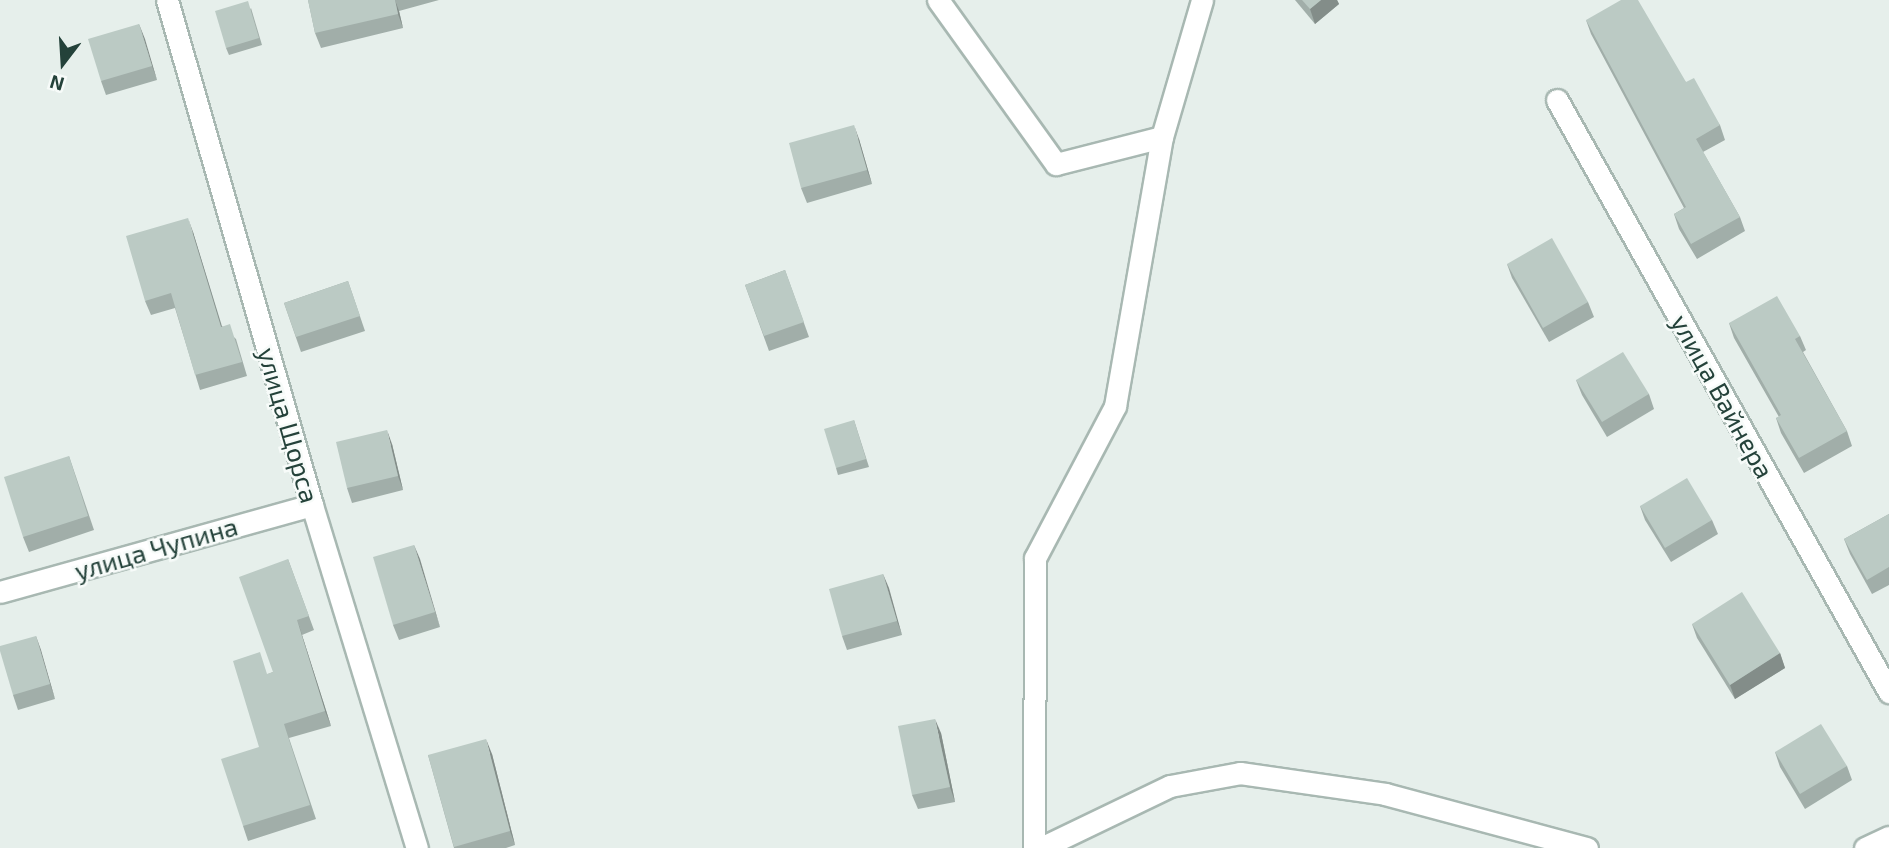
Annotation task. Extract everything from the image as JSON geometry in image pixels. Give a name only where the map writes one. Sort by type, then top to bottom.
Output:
[{"type":"street","name":"улица Щорса","points":[[167,0],[312,505],[417,848]]},
{"type":"street","points":[[938,0],[1056,164],[1162,138]]},
{"type":"street","points":[[1034,848],[1035,558],[1115,406],[1162,138],[1202,0]]},
{"type":"street","name":"улица Вайнера","points":[[1557,100],[1889,692]]},
{"type":"street","name":"улица Чупина","points":[[0,592],[312,505]]},
{"type":"street","points":[[1041,848],[1170,786],[1240,773],[1385,794],[1587,848]]},
{"type":"street","points":[[1865,848],[1889,837]]},
{"type":"building","points":[[308,0],[395,0],[398,14],[315,33]]},
{"type":"building","points":[[1302,0],[1321,0],[1310,9]]},
{"type":"building","points":[[1621,0],[1638,0],[1686,82],[1694,78],[1720,125],[1696,139],[1740,217],[1691,244],[1674,214],[1686,207],[1586,20]]},
{"type":"building","points":[[248,1],[259,38],[226,48],[215,11]]},
{"type":"building","points":[[139,24],[152,66],[101,81],[88,39]]},
{"type":"building","points":[[854,125],[867,170],[801,188],[789,143]]},
{"type":"building","points":[[188,218],[221,327],[230,324],[242,362],[195,375],[171,293],[145,301],[126,236]]},
{"type":"building","points":[[1552,238],[1588,302],[1543,328],[1507,264]]},
{"type":"building","points":[[785,270],[804,322],[764,336],[745,285]]},
{"type":"building","points":[[348,281],[360,316],[296,337],[284,303]]},
{"type":"building","points":[[1777,296],[1800,336],[1795,339],[1847,431],[1799,458],[1776,418],[1781,415],[1729,323]]},
{"type":"building","points":[[1623,352],[1649,394],[1602,422],[1576,380]]},
{"type":"building","points":[[854,420],[866,459],[836,468],[824,429]]},
{"type":"building","points":[[387,430],[398,476],[347,488],[336,442]]},
{"type":"building","points":[[69,456],[88,516],[23,537],[4,477]]},
{"type":"building","points":[[1687,478],[1712,520],[1665,548],[1640,506]]},
{"type":"building","points":[[1889,514],[1889,567],[1867,580],[1844,539]]},
{"type":"building","points":[[414,545],[435,612],[393,625],[373,557]]},
{"type":"building","points":[[288,559],[309,616],[297,620],[325,711],[284,724],[310,805],[243,826],[221,759],[259,747],[233,661],[260,652],[267,674],[273,672],[239,577]]},
{"type":"building","points":[[883,574],[897,621],[842,636],[829,589]]},
{"type":"building","points":[[1742,592],[1780,653],[1730,685],[1692,624]]},
{"type":"building","points":[[36,636],[50,684],[13,695],[0,646]]},
{"type":"building","points":[[935,719],[950,787],[912,795],[898,726]]},
{"type":"building","points":[[1821,724],[1847,766],[1800,794],[1775,752]]},
{"type":"building","points":[[486,739],[510,831],[454,847],[428,755]]}]
